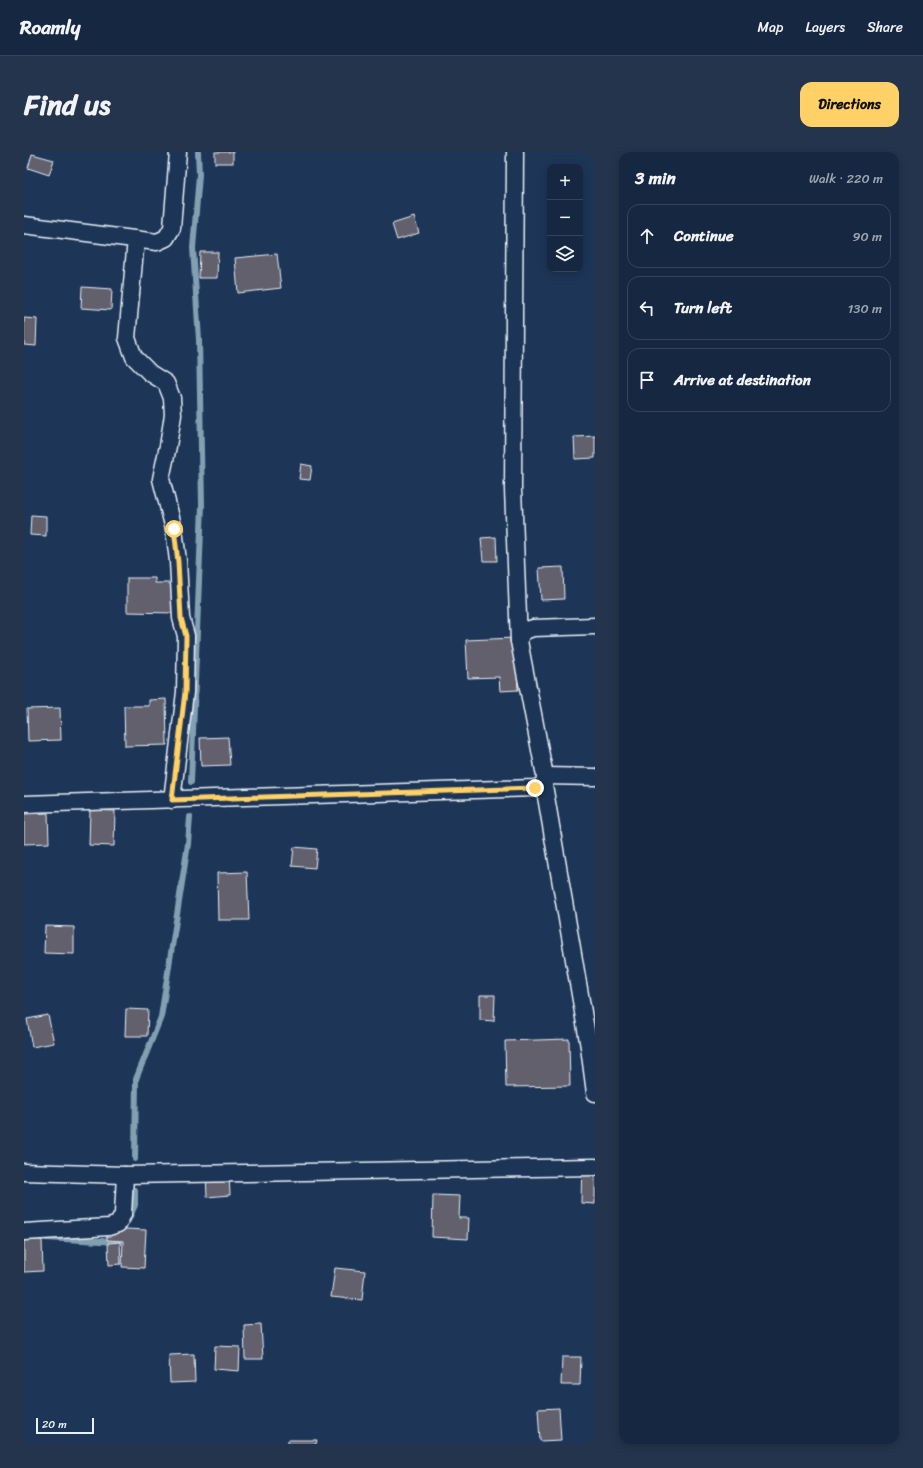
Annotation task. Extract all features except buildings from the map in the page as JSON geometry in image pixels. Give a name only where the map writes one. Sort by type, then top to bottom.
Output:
[{"type":"street","points":[[24,225],[157,242],[166,238],[172,228],[178,152]]},
{"type":"street","points":[[515,152],[513,489],[518,641],[544,780],[589,1047],[595,1093]]},
{"type":"street","points":[[136,239],[127,338],[134,357],[150,373],[166,383],[172,398],[173,415],[161,479],[174,529],[178,562],[181,618],[186,636],[185,692],[172,800]]},
{"type":"street","points":[[518,641],[522,632],[533,628],[595,626]]},
{"type":"street","points":[[24,804],[535,788],[544,780],[595,777]]},
{"type":"street","points":[[24,1172],[125,1175],[595,1167]]},
{"type":"street","points":[[24,1232],[109,1227],[118,1224],[123,1214],[125,1175]]},
{"type":"waterway","points":[[191,782],[202,505],[199,340],[193,248],[199,175],[198,152]]},
{"type":"waterway","points":[[135,1159],[136,1079],[161,1017],[188,844],[190,817]]},
{"type":"waterway","points":[[128,1221],[135,1205],[135,1190]]},
{"type":"waterway","points":[[46,1238],[119,1242],[122,1235]]},
{"type":"route","points":[[174,529],[178,562],[181,618],[186,636],[185,692],[172,800],[535,788]]}]
